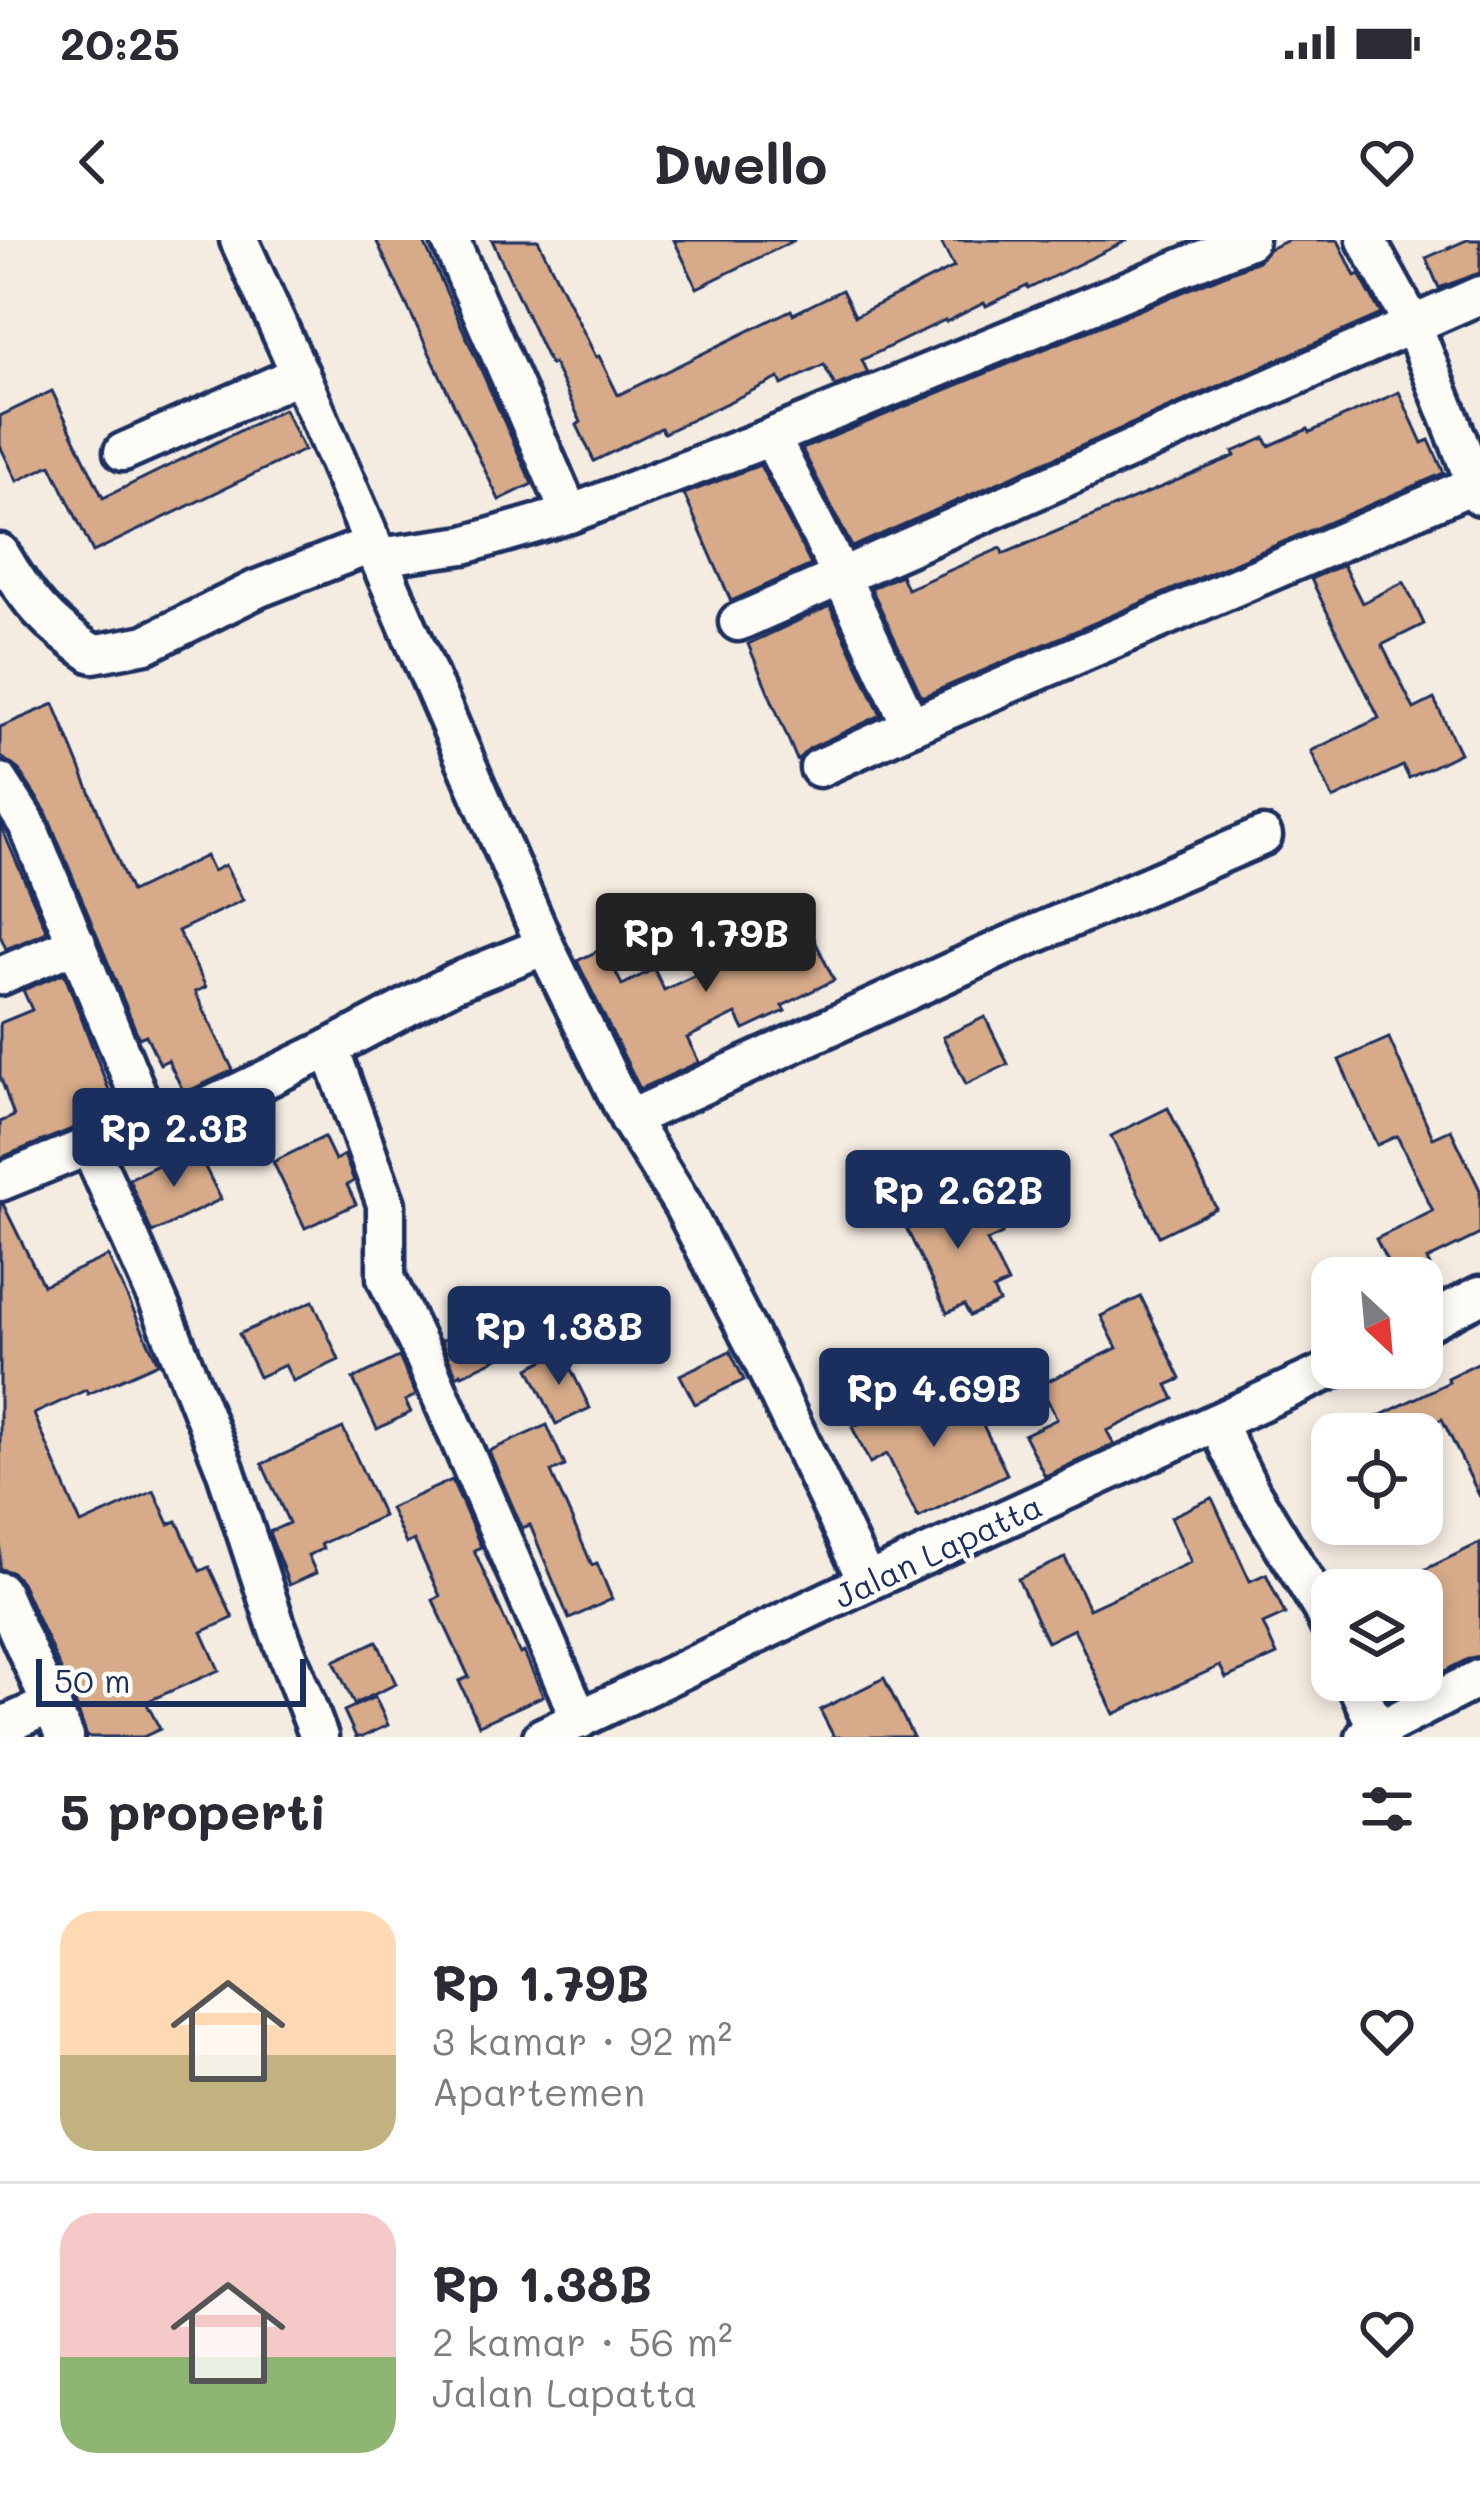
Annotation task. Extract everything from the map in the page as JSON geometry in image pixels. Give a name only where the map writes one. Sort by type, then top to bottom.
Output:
[{"type":"street","points":[[239,240],[545,946],[629,1119],[714,1265],[867,1582]]},
{"type":"street","points":[[450,240],[570,514]]},
{"type":"street","points":[[0,553],[32,604],[93,654],[146,644],[257,589],[376,550],[464,545],[570,514],[1249,240]]},
{"type":"street","points":[[819,768],[1478,488],[1413,325],[1366,240]]},
{"type":"street","points":[[738,622],[1480,295]]},
{"type":"street","points":[[122,452],[301,374]]},
{"type":"street","points":[[771,436],[911,726]]},
{"type":"street","points":[[0,782],[27,824],[152,1129]]},
{"type":"street","points":[[629,1119],[1002,947],[1263,836]]},
{"type":"street","points":[[0,976],[77,943]]},
{"type":"street","points":[[0,1182],[121,1133],[152,1129],[226,1100],[453,983],[545,946]]},
{"type":"street","points":[[330,1048],[386,1204],[386,1278],[580,1720]]},
{"type":"street","points":[[90,1147],[225,1469],[319,1737]]},
{"type":"street","points":[[1443,1313],[1480,1294]]},
{"type":"street","name":"Jalan Lapatta","points":[[542,1737],[1311,1379]]},
{"type":"street","points":[[1216,1424],[1311,1591]]},
{"type":"street","points":[[0,1591],[58,1720],[0,1727]]},
{"type":"street","points":[[1362,1701],[1375,1735],[1480,1678]]},
{"type":"building","points":[[376,240],[423,240],[532,484],[499,500]]},
{"type":"building","points":[[492,240],[538,240],[618,395],[842,290],[855,316],[954,267],[940,240],[1128,240],[862,360],[868,373],[835,386],[824,365],[782,385],[779,378],[594,461],[577,425],[581,422]]},
{"type":"building","points":[[674,240],[795,240],[697,288]]},
{"type":"building","points":[[1289,240],[1338,240],[1381,314],[852,547],[802,449],[1258,261],[1269,249]]},
{"type":"building","points":[[1467,240],[1480,240],[1480,273],[1439,288],[1426,258]]},
{"type":"building","points":[[52,391],[103,498],[284,409],[304,450],[93,552],[51,465],[17,481],[0,446],[0,416]]},
{"type":"building","points":[[1399,392],[1422,443],[1429,440],[1444,473],[922,697],[871,588],[901,575],[907,589],[1001,548],[1003,554],[1235,456],[1233,452],[1265,438],[1269,446],[1310,432]]},
{"type":"building","points":[[760,465],[811,565],[731,601],[684,494]]},
{"type":"building","points":[[1343,565],[1362,603],[1404,582],[1424,624],[1382,645],[1414,709],[1434,699],[1460,753],[1409,778],[1403,766],[1333,799],[1311,751],[1379,718],[1311,579]]},
{"type":"building","points":[[830,606],[881,715],[810,748],[797,760],[748,644]]},
{"type":"building","points":[[54,704],[131,892],[206,856],[213,871],[225,865],[243,900],[178,931],[206,987],[195,992],[233,1070],[184,1093],[168,1060],[160,1064],[146,1035],[139,1038],[46,812],[19,770],[0,756],[0,727]]},
{"type":"building","points":[[0,824],[47,932],[6,949],[0,935]]},
{"type":"building","points":[[796,902],[834,980],[744,1030],[736,1014],[687,1038],[699,1062],[640,1089],[577,961],[604,948],[622,985],[654,969],[664,990],[764,942],[754,922]]},
{"type":"building","points":[[64,973],[117,1111],[0,1158],[0,1122],[14,1116],[0,1076],[0,1023],[32,1010],[23,990]]},
{"type":"building","points":[[985,1017],[1008,1064],[966,1084],[943,1037]]},
{"type":"building","points":[[1389,1038],[1433,1138],[1451,1130],[1480,1190],[1480,1234],[1433,1257],[1385,1257],[1376,1239],[1433,1211],[1397,1136],[1377,1145],[1339,1060]]},
{"type":"building","points":[[1168,1108],[1216,1208],[1159,1236],[1111,1136]]},
{"type":"building","points":[[324,1137],[335,1160],[344,1155],[354,1181],[347,1185],[356,1204],[305,1228],[273,1162]]},
{"type":"building","points":[[195,1147],[221,1199],[152,1233],[129,1179]]},
{"type":"building","points":[[962,1190],[972,1209],[986,1202],[1002,1234],[987,1241],[1008,1283],[993,1290],[999,1302],[970,1316],[964,1305],[947,1313],[902,1219]]},
{"type":"building","points":[[0,1204],[43,1285],[108,1256],[158,1363],[34,1414],[81,1524],[154,1491],[169,1524],[177,1521],[200,1571],[209,1567],[233,1618],[202,1632],[219,1670],[146,1702],[160,1729],[143,1737],[87,1737],[21,1582],[12,1572],[0,1569]]},
{"type":"building","points":[[1141,1297],[1181,1379],[1167,1385],[1174,1399],[1107,1431],[1114,1444],[1045,1476],[1024,1435],[1057,1419],[1040,1385],[1117,1348],[1101,1316]]},
{"type":"building","points":[[313,1301],[339,1360],[293,1381],[285,1365],[259,1377],[239,1334]]},
{"type":"building","points":[[487,1320],[504,1355],[457,1376],[441,1341]]},
{"type":"building","points":[[562,1351],[590,1408],[556,1424],[529,1368]]},
{"type":"building","points":[[730,1351],[744,1380],[695,1404],[680,1375]]},
{"type":"building","points":[[399,1357],[416,1395],[405,1401],[411,1412],[377,1429],[353,1379]]},
{"type":"building","points":[[1480,1362],[1480,1497],[1443,1413],[1385,1413],[1443,1389],[1447,1378]]},
{"type":"building","points":[[965,1388],[1007,1474],[918,1518],[887,1454],[870,1463],[852,1427],[909,1400],[915,1413]]},
{"type":"building","points":[[547,1425],[565,1466],[551,1472],[612,1599],[569,1619],[530,1525],[522,1528],[489,1451]]},
{"type":"building","points":[[343,1428],[383,1516],[321,1544],[323,1549],[308,1555],[316,1573],[289,1585],[269,1532],[289,1523],[262,1464]]},
{"type":"building","points":[[452,1480],[481,1547],[474,1550],[543,1696],[479,1725],[459,1681],[469,1677],[433,1600],[440,1596],[414,1540],[406,1544],[390,1508]]},
{"type":"building","points":[[1212,1498],[1250,1581],[1266,1574],[1285,1614],[1263,1624],[1277,1655],[1226,1678],[1220,1666],[1114,1714],[1074,1629],[1047,1642],[1018,1579],[1065,1558],[1089,1609],[1191,1562],[1171,1517]]},
{"type":"building","points":[[1480,1543],[1480,1656],[1443,1672],[1443,1569],[1426,1569]]},
{"type":"building","points":[[377,1641],[396,1684],[354,1704],[334,1661]]},
{"type":"building","points":[[884,1678],[913,1737],[834,1737],[820,1710]]},
{"type":"building","points":[[375,1697],[388,1725],[356,1737],[344,1711]]}]
